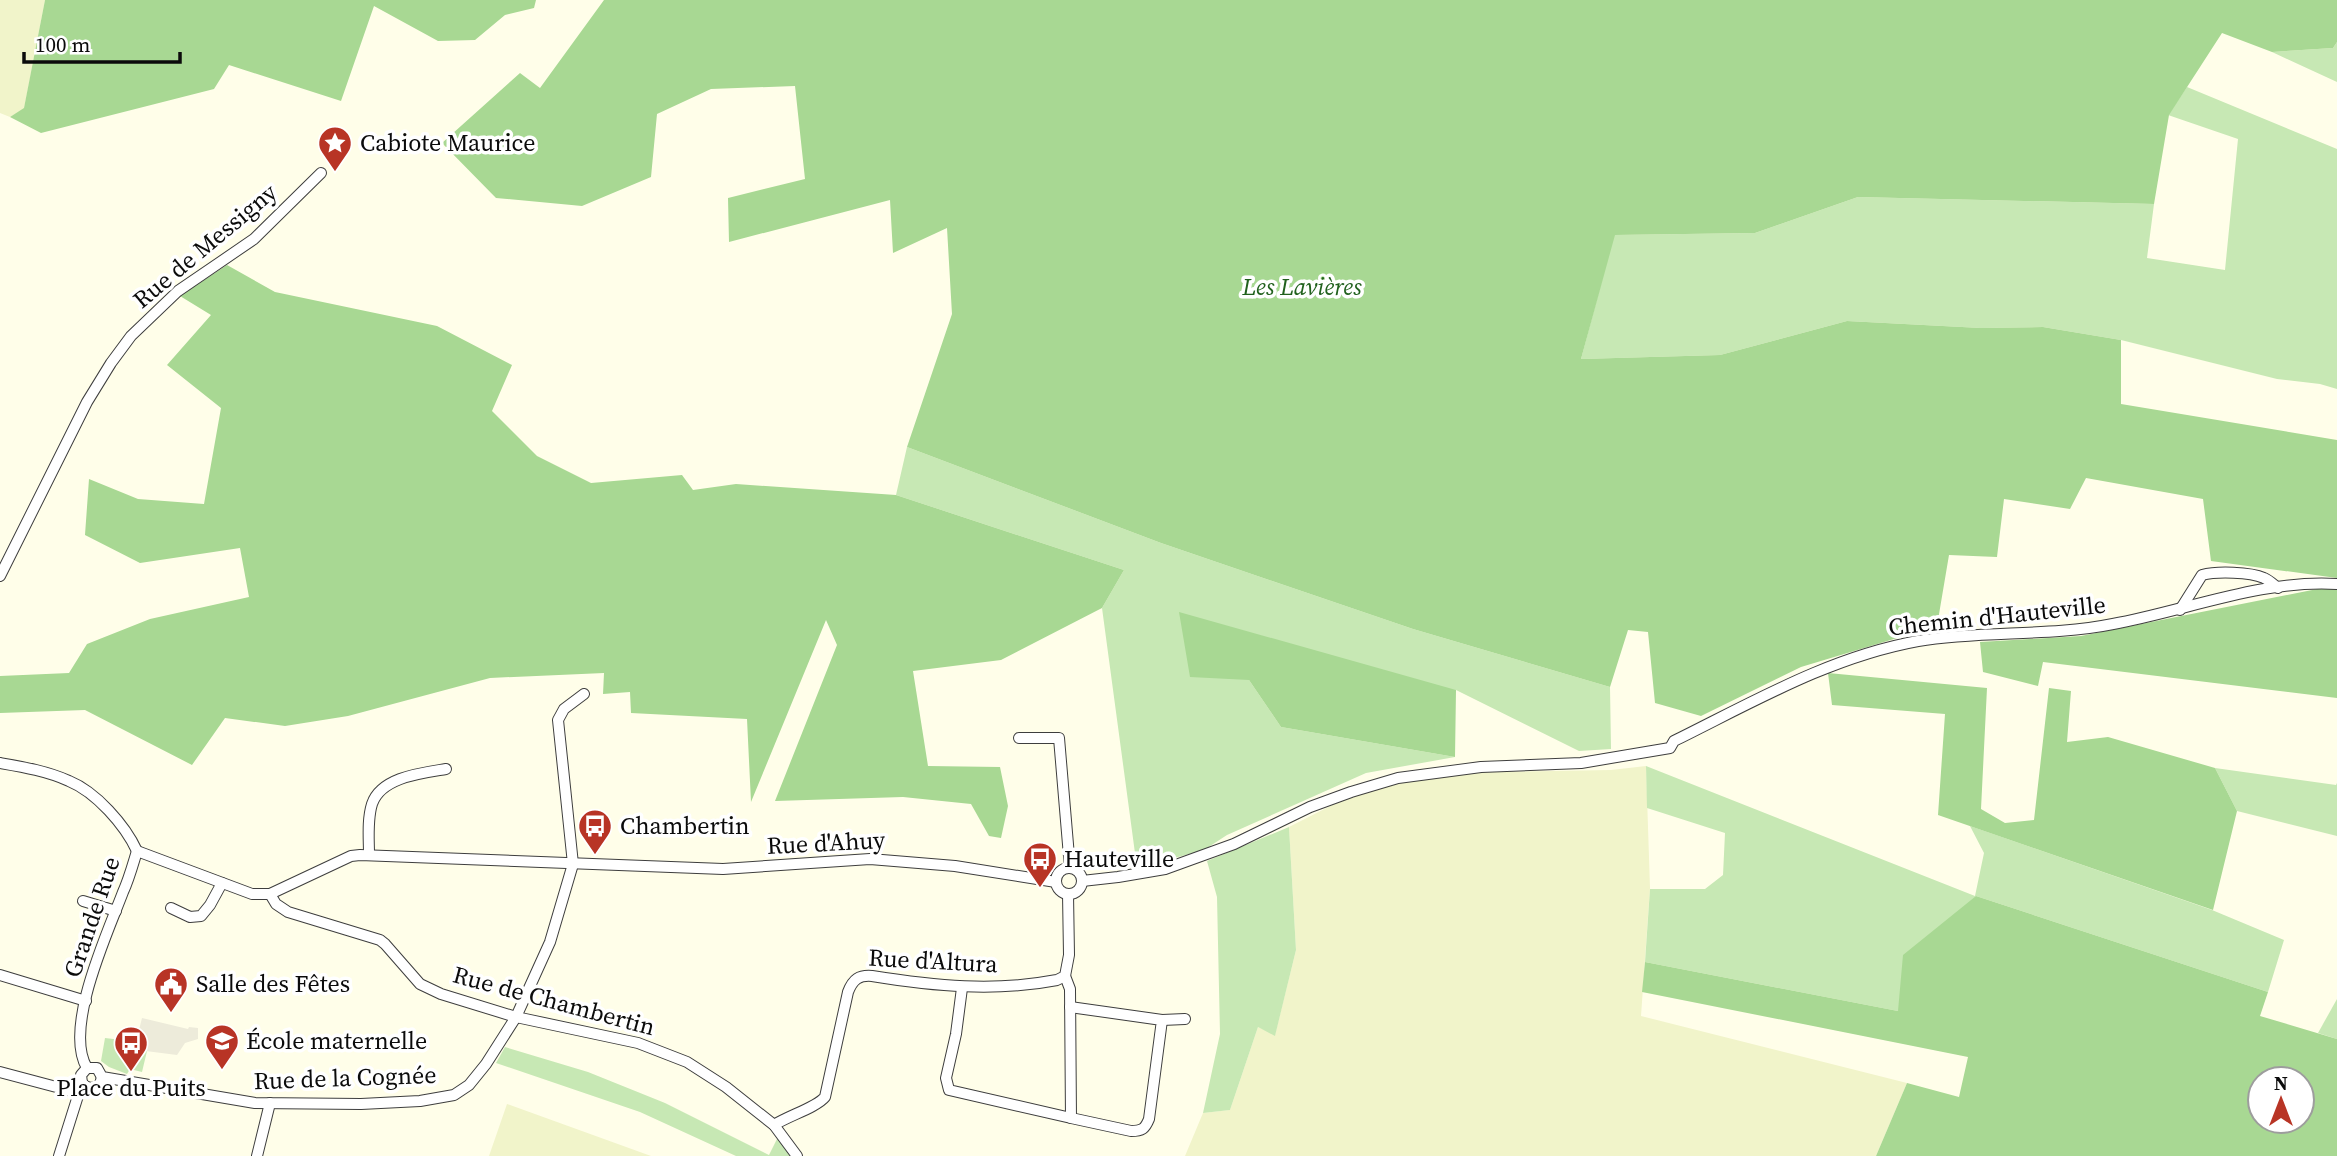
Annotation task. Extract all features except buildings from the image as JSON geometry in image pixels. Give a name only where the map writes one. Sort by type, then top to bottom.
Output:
[{"type":"street","name":"Rue de Messigny","points":[[0,576],[87,402],[131,336],[178,291],[254,239],[321,173]]},
{"type":"street","points":[[2180,610],[2202,576],[2213,572],[2254,575],[2266,578],[2278,588]]},
{"type":"street","name":"Chemin d'Hauteville","points":[[1082,881],[1165,869],[1234,844],[1310,807],[1398,778],[1481,767],[1581,763],[1670,748],[1674,741],[1817,670],[1869,653],[1919,641],[1983,634],[2081,630],[2252,592],[2337,584]]},
{"type":"street","points":[[573,864],[558,720],[564,709],[584,695]]},
{"type":"street","points":[[1019,738],[1059,738],[1070,868]]},
{"type":"street","points":[[0,762],[73,782],[106,809],[128,834],[137,851]]},
{"type":"street","points":[[369,855],[370,814],[375,798],[383,789],[397,780],[446,769]]},
{"type":"street","name":"Rue de Chambertin","points":[[137,851],[252,894],[270,894],[276,904],[288,912],[365,935],[385,944],[412,977],[430,989],[516,1017],[638,1043],[671,1055],[720,1083],[774,1125],[797,1156]]},
{"type":"street","name":"Grande Rue","points":[[59,1156],[80,1088],[81,1075],[87,1068],[80,1043],[95,961],[137,851]]},
{"type":"street","name":"Rue d'Ahuy","points":[[270,894],[351,856],[369,855],[723,869],[881,860],[955,866],[1056,882]]},
{"type":"street","name":"Rue de la Cognée","points":[[102,1077],[237,1102],[270,1104],[404,1102],[436,1100],[454,1095],[469,1085],[479,1073],[516,1017],[550,942],[573,864]]},
{"type":"street","points":[[1070,868],[1078,872],[1082,881],[1078,890],[1068,894],[1058,889],[1056,882],[1060,871],[1070,868]]},
{"type":"street","points":[[171,908],[190,917],[201,916],[211,905],[222,883]]},
{"type":"street","points":[[1068,894],[1069,955],[1065,976],[1070,989],[1071,1118]]},
{"type":"street","points":[[83,901],[116,911]]},
{"type":"street","points":[[0,975],[86,1001]]},
{"type":"street","name":"Rue d'Altura","points":[[774,1125],[788,1116],[818,1105],[825,1097],[848,992],[858,977],[872,976],[962,988],[1045,983],[1065,976]]},
{"type":"street","points":[[962,988],[956,1034],[946,1078],[949,1090],[1131,1131],[1140,1131],[1149,1119],[1162,1020]]},
{"type":"street","points":[[1070,1007],[1162,1020],[1185,1019]]},
{"type":"street","name":"Rue de la Cognée","points":[[80,1088],[94,1088],[100,1084],[102,1077],[97,1068],[87,1068]]},
{"type":"street","points":[[0,1072],[80,1088]]},
{"type":"street","points":[[257,1156],[270,1104]]},
{"type":"green space","points":[[0,0],[45,0],[24,109],[10,117],[0,113]]},
{"type":"green space","points":[[45,0],[536,0],[534,8],[505,15],[475,40],[438,41],[374,6],[341,101],[229,65],[214,89],[41,133],[10,117],[24,108]]},
{"type":"green space","name":"Les Lavières","points":[[604,0],[2337,0],[2337,42],[2333,48],[2272,52],[2222,33],[2169,115],[2154,204],[1858,197],[1755,233],[1615,235],[1581,359],[1720,355],[1847,321],[1981,328],[2043,327],[2121,340],[2121,404],[2337,440],[2337,578],[2211,561],[2203,499],[2086,478],[2070,509],[2004,499],[1997,557],[1949,555],[1937,626],[1801,667],[1701,716],[1655,703],[1648,632],[1628,630],[1610,687],[1413,629],[1161,543],[907,447],[952,314],[947,228],[893,253],[890,200],[729,242],[728,198],[805,179],[795,86],[711,89],[657,114],[651,177],[582,206],[496,198],[442,143],[520,73],[540,88]]},
{"type":"green space","points":[[2337,42],[2337,82],[2272,52],[2333,48]]},
{"type":"green space","points":[[2187,87],[2337,149],[2337,389],[2320,384],[2277,379],[2121,340],[2043,327],[1981,328],[1847,321],[1720,355],[1581,359],[1614,235],[1755,233],[1858,197],[2154,204],[2147,258],[2225,270],[2238,139],[2168,115]]},
{"type":"green space","points":[[227,265],[275,292],[437,326],[512,365],[492,411],[537,456],[591,483],[682,475],[693,490],[736,484],[896,495],[1124,570],[1102,608],[1001,660],[913,671],[928,766],[1000,767],[1008,806],[1001,838],[989,836],[971,804],[903,797],[775,801],[837,645],[826,620],[751,802],[747,719],[631,713],[630,692],[603,694],[604,673],[490,678],[348,716],[285,726],[225,718],[192,765],[85,710],[0,713],[0,676],[69,673],[87,644],[150,619],[249,597],[240,548],[140,563],[85,535],[89,479],[138,499],[204,504],[221,408],[167,365],[211,315],[180,296]]},
{"type":"green space","points":[[907,447],[1161,543],[1413,629],[1610,687],[1611,749],[1579,751],[1456,690],[1249,680],[1281,727],[1455,757],[1366,773],[1227,835],[1204,850],[1137,868],[1102,608],[1124,570],[896,495]]},
{"type":"green space","points":[[2337,585],[2337,698],[2043,662],[2038,686],[1983,672],[1980,642],[2081,636]]},
{"type":"green space","points":[[1179,612],[1456,690],[1455,757],[1281,727],[1249,680],[1190,677]]},
{"type":"green space","points":[[1828,673],[1987,688],[1981,809],[2005,823],[2034,820],[2049,688],[2071,691],[2067,742],[2108,737],[2215,768],[2237,811],[2213,910],[1938,815],[1945,714],[1832,705]]},
{"type":"green space","points":[[1646,766],[1650,888],[1641,1016],[1907,1083],[1876,1156],[1185,1156],[1203,1113],[1230,1110],[1258,1027],[1275,1035],[1296,950],[1289,827],[1354,794],[1444,773],[1611,770]]},
{"type":"green space","points":[[1646,766],[1975,896],[1984,853],[1970,826],[2212,910],[2284,940],[2268,992],[1976,896],[1898,1011],[1645,962],[1650,889],[1705,889],[1723,875],[1725,833],[1647,808]]},
{"type":"green space","points":[[2215,768],[2336,785],[2337,783],[2337,836],[2237,811]]},
{"type":"green space","points":[[1289,827],[1296,950],[1275,1036],[1258,1027],[1230,1110],[1203,1113],[1220,1034],[1217,897],[1207,861]]},
{"type":"green space","points":[[1976,896],[2268,992],[2260,1016],[2337,1039],[2337,1156],[1876,1156],[1907,1083],[1959,1097],[1968,1057],[1642,992],[1645,962],[1898,1011],[1903,955]]},
{"type":"green space","points":[[2337,999],[2337,1039],[2318,1033]]},
{"type":"green space","points":[[105,1038],[130,1041],[130,1049],[147,1051],[142,1072],[130,1069],[127,1074],[101,1061]]},
{"type":"green space","points":[[505,1047],[588,1072],[665,1103],[769,1155],[778,1137],[790,1156],[736,1156],[640,1112],[496,1063]]},
{"type":"green space","points":[[507,1104],[651,1156],[489,1156]]},
{"type":"shaded area","name":"Place du Puits","points":[[142,1018],[188,1029],[198,1028],[198,1039],[185,1043],[177,1055],[130,1049],[132,1033],[138,1034]]},
{"type":"place","name":"Cabiote Maurice","points":[[335,173]]},
{"type":"place","name":"Chambertin","points":[[595,856]]},
{"type":"place","name":"Hauteville","points":[[1040,889]]},
{"type":"place","name":"Salle des Fêtes","points":[[171,1014]]},
{"type":"place","name":"École maternelle","points":[[222,1071]]},
{"type":"place","name":"Place du Puits","points":[[131,1073]]}]
